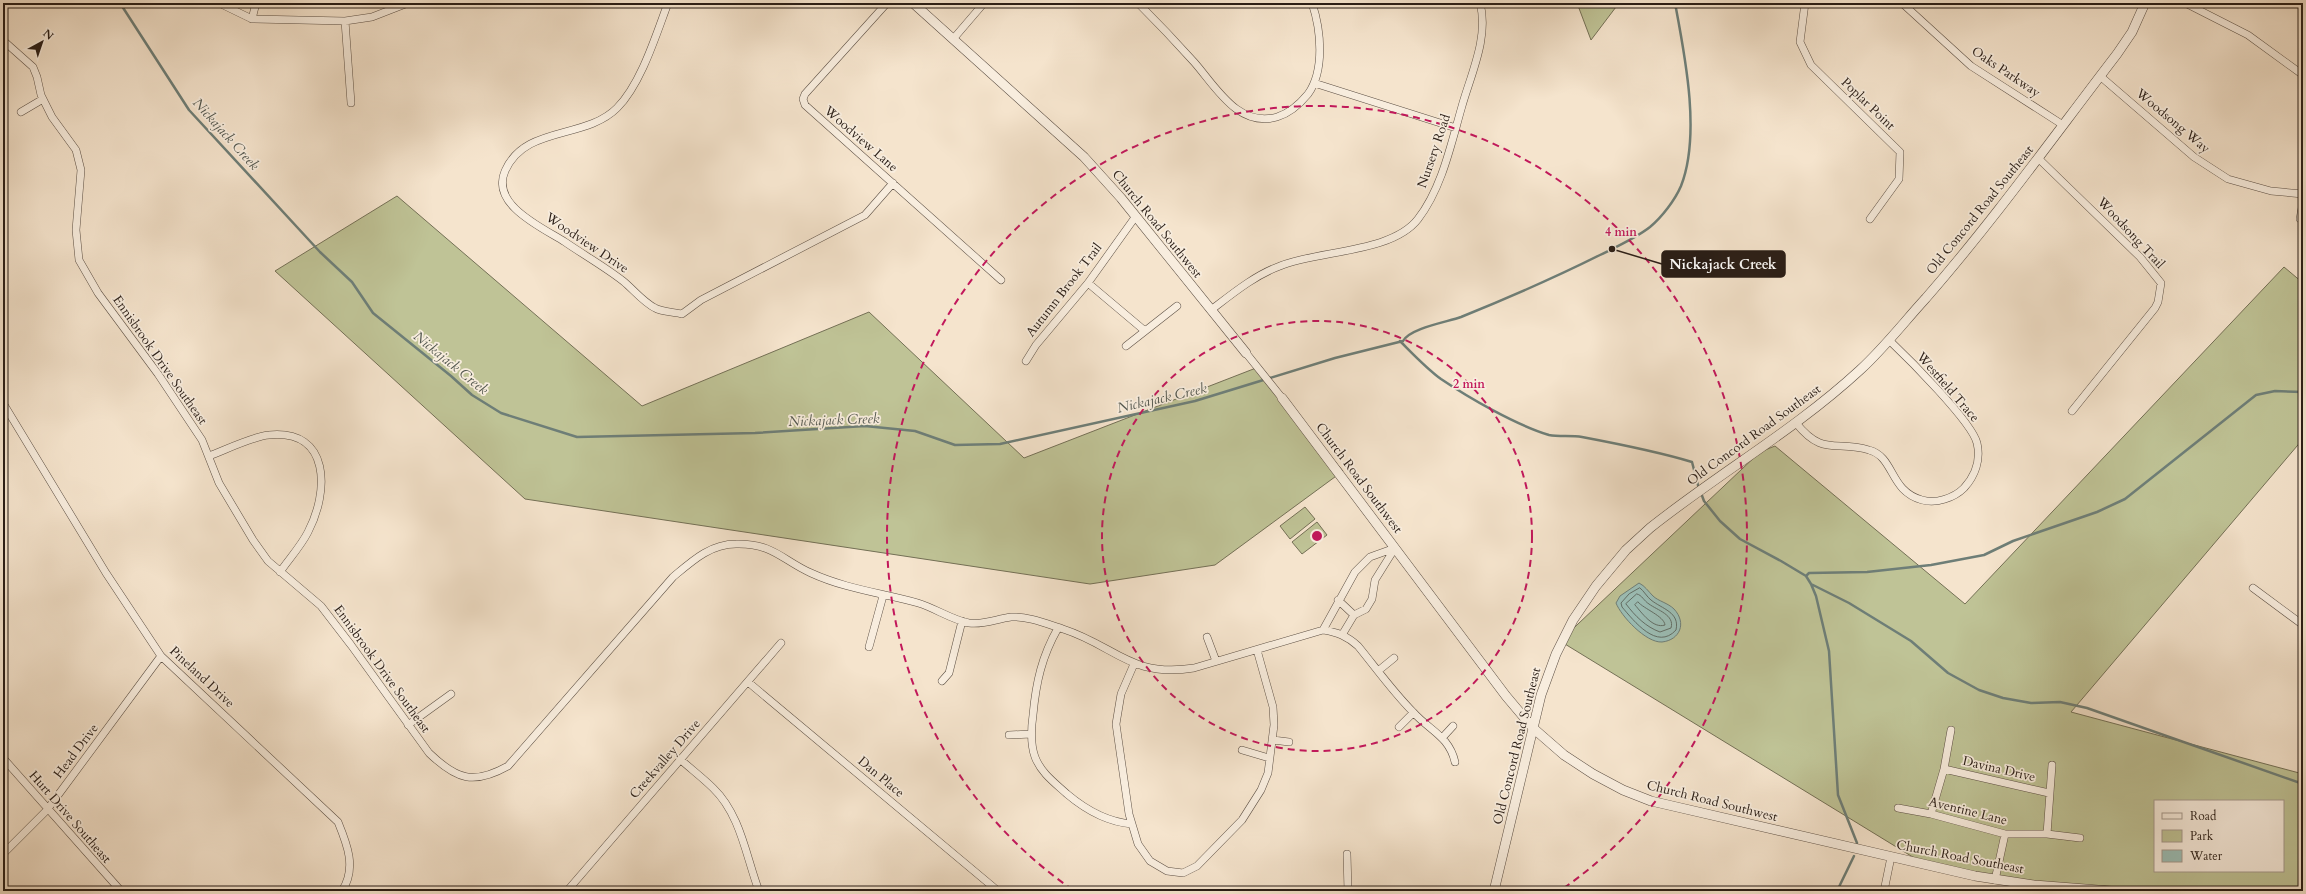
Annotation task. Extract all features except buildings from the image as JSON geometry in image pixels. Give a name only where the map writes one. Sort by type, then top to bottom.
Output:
[{"type":"street","points":[[219,3],[252,19],[344,21],[372,16],[408,3]]},
{"type":"street","points":[[252,19],[256,3]]},
{"type":"street","name":"Woodview Drive","points":[[668,3],[647,58],[632,88],[617,108],[598,122],[529,143],[510,159],[503,174],[502,191],[514,210],[622,280],[656,308],[682,314],[701,300],[865,216],[893,182]]},
{"type":"street","name":"Woodview Lane","points":[[887,3],[803,99],[805,105],[1001,280]]},
{"type":"street","name":"Church Road Southwest","points":[[914,3],[1084,157],[1136,216],[1282,398],[1493,678],[1533,728],[1564,755],[1593,774],[1637,796],[1651,801],[1853,848]]},
{"type":"street","points":[[954,38],[984,3]]},
{"type":"street","points":[[1138,3],[1162,26],[1230,104],[1246,116],[1265,119],[1283,115],[1298,106],[1314,83],[1319,48],[1318,31],[1312,3]]},
{"type":"street","name":"Nursery Road","points":[[1211,310],[1252,281],[1278,266],[1329,252],[1377,245],[1399,234],[1418,220],[1431,197],[1445,164],[1456,128],[1482,36],[1480,3]]},
{"type":"street","name":"Poplar Point","points":[[1805,3],[1800,42],[1812,65],[1900,152],[1899,179],[1870,219]]},
{"type":"street","name":"Oaks Parkway","points":[[1902,3],[1971,66],[2063,125]]},
{"type":"street","name":"Old Concord Road Southeast","points":[[1494,891],[1548,672],[1566,633],[1582,605],[1599,581],[1626,550],[1650,528],[1684,502],[1796,423],[1844,384],[1889,340],[1961,257],[2038,158],[2132,32],[2145,3]]},
{"type":"street","points":[[2185,3],[2248,35],[2301,73]]},
{"type":"street","points":[[344,21],[351,103]]},
{"type":"street","name":"Ennisbrook Drive Southeast","points":[[3,42],[33,67],[42,99],[52,117],[76,150],[81,170],[76,230],[79,260],[98,293],[174,398],[202,440],[219,483],[253,540],[268,561],[321,606],[429,753],[444,768],[457,775],[469,778],[483,778],[508,766],[673,577],[699,555],[735,544],[760,546],[774,550],[810,572],[843,586],[883,596]]},
{"type":"street","name":"Woodsong Way","points":[[2100,76],[2194,157],[2228,179],[2271,191],[2303,194]]},
{"type":"street","points":[[1314,83],[1456,128]]},
{"type":"street","points":[[21,112],[42,99]]},
{"type":"street","name":"Woodsong Trail","points":[[2038,158],[2140,257],[2161,283],[2158,302],[2155,308],[2072,411]]},
{"type":"street","points":[[2303,202],[2300,219],[2303,220]]},
{"type":"street","name":"Autumn Brook Trail","points":[[1026,360],[1036,345],[1088,284],[1136,216]]},
{"type":"street","points":[[1088,284],[1145,331]]},
{"type":"street","points":[[1126,346],[1177,306]]},
{"type":"street","name":"Westfield Trace","points":[[1796,423],[1812,440],[1822,445],[1870,450],[1882,457],[1889,466],[1892,476],[1900,487],[1910,495],[1923,501],[1936,502],[1949,498],[1960,491],[1970,482],[1976,470],[1978,456],[1977,443],[1972,431],[1928,380],[1889,340]]},
{"type":"street","name":"Pineland Drive","points":[[3,403],[106,572],[161,656],[338,822],[350,857],[350,873],[342,891]]},
{"type":"street","points":[[209,456],[268,434],[291,435],[303,441],[311,448],[319,460],[322,492],[316,514],[308,533],[280,572]]},
{"type":"street","points":[[1323,630],[1332,616],[1338,600],[1354,572],[1370,557],[1395,548]]},
{"type":"street","points":[[1342,635],[1354,615],[1366,609],[1372,599],[1375,580],[1395,548]]},
{"type":"street","points":[[2253,588],[2303,625]]},
{"type":"street","points":[[869,647],[883,596],[917,603],[962,621],[979,624],[1012,617],[1024,618],[1058,628],[1134,664],[1150,669],[1178,670],[1258,650],[1323,630],[1342,635],[1358,646],[1414,713],[1442,738],[1452,750],[1455,762]]},
{"type":"street","points":[[1338,600],[1354,615]]},
{"type":"street","points":[[942,681],[949,673],[962,621]]},
{"type":"street","points":[[1058,628],[1041,663],[1035,691],[1031,734],[1035,757],[1047,776],[1075,801],[1091,811],[1116,822],[1132,824]]},
{"type":"street","points":[[1207,637],[1216,661]]},
{"type":"street","name":"Creekvalley Drive","points":[[567,891],[782,643]]},
{"type":"street","points":[[1134,664],[1121,694],[1116,724],[1129,814],[1138,844],[1150,861],[1167,871],[1175,873],[1191,870],[1242,820],[1253,806],[1268,773],[1269,758],[1273,740],[1273,707],[1258,650]]},
{"type":"street","name":"Head Drive","points":[[3,854],[47,810],[161,656]]},
{"type":"street","points":[[1378,671],[1394,658]]},
{"type":"street","name":"Dan Place","points":[[748,682],[998,891]]},
{"type":"street","points":[[408,725],[451,694]]},
{"type":"street","points":[[1399,728],[1414,713]]},
{"type":"street","points":[[1442,738],[1453,726]]},
{"type":"street","points":[[1931,814],[1944,769],[1951,730]]},
{"type":"street","points":[[1009,735],[1031,734]]},
{"type":"street","points":[[1273,740],[1289,742]]},
{"type":"street","points":[[1242,750],[1269,758]]},
{"type":"street","name":"Hurt Drive Southeast","points":[[3,758],[47,810],[121,891]]},
{"type":"street","points":[[681,760],[714,788],[728,807],[743,841],[759,891]]},
{"type":"street","points":[[2048,834],[2052,765]]},
{"type":"street","name":"Davina Drive","points":[[1944,769],[2050,793]]},
{"type":"street","name":"Aventine Lane","points":[[1898,808],[1931,814],[2004,834],[2048,834],[2080,838]]},
{"type":"street","points":[[1995,880],[2004,834]]},
{"type":"street","name":"Church Road Southeast","points":[[1853,848],[1995,880],[2111,891]]},
{"type":"street","points":[[1346,854],[1348,891]]},
{"type":"street","points":[[1884,891],[1890,857]]},
{"type":"green space","points":[[1577,3],[1619,3],[1591,40]]},
{"type":"green space","points":[[397,196],[642,406],[869,312],[1024,458],[1256,368],[1343,471],[1215,565],[1090,584],[525,499],[275,271]]},
{"type":"green space","points":[[2284,267],[2303,283],[2303,439],[2071,712],[2303,774],[2303,891],[2100,891],[2034,885],[1916,859],[1560,641],[1760,452],[1775,446],[1965,604]]},
{"type":"green space","points":[[1305,507],[1315,519],[1290,539],[1280,526]]},
{"type":"green space","points":[[1317,522],[1327,535],[1302,554],[1292,542]]},
{"type":"water","points":[[1639,583],[1655,598],[1672,607],[1678,614],[1681,625],[1680,630],[1668,641],[1656,641],[1642,634],[1623,615],[1616,603],[1620,596]]},
{"type":"waterway","name":"Nickajack Creek","points":[[120,3],[189,110],[320,252],[352,282],[373,313],[451,376],[472,395],[501,413],[577,437],[755,433],[865,426],[915,431],[955,445],[1000,444],[1195,401],[1335,358],[1403,341],[1413,332],[1461,317],[1514,295],[1613,249],[1639,235],[1655,223],[1672,202],[1681,186],[1687,166],[1691,120],[1687,71],[1675,3]]},
{"type":"waterway","points":[[1400,341],[1425,366],[1441,379],[1479,402],[1522,425],[1549,435],[1582,437],[1651,451],[1692,462],[1699,489]]},
{"type":"waterway","points":[[1806,576],[1809,573],[1867,572],[1931,565],[1984,555],[2013,541],[2097,512],[2125,499],[2256,395],[2275,391],[2303,392]]},
{"type":"waterway","points":[[1701,493],[1704,501],[1720,521],[1740,539],[1806,576],[1811,584],[1816,596],[1829,651],[1838,795],[1857,843]]},
{"type":"waterway","points":[[1811,584],[1849,603],[1911,641],[1948,673],[1979,690],[2003,698],[2031,703],[2060,702],[2087,708],[2303,784]]},
{"type":"waterway","points":[[1837,891],[1854,856]]},
{"type":"place","name":"Nickajack Creek","points":[[1612,249]]}]
